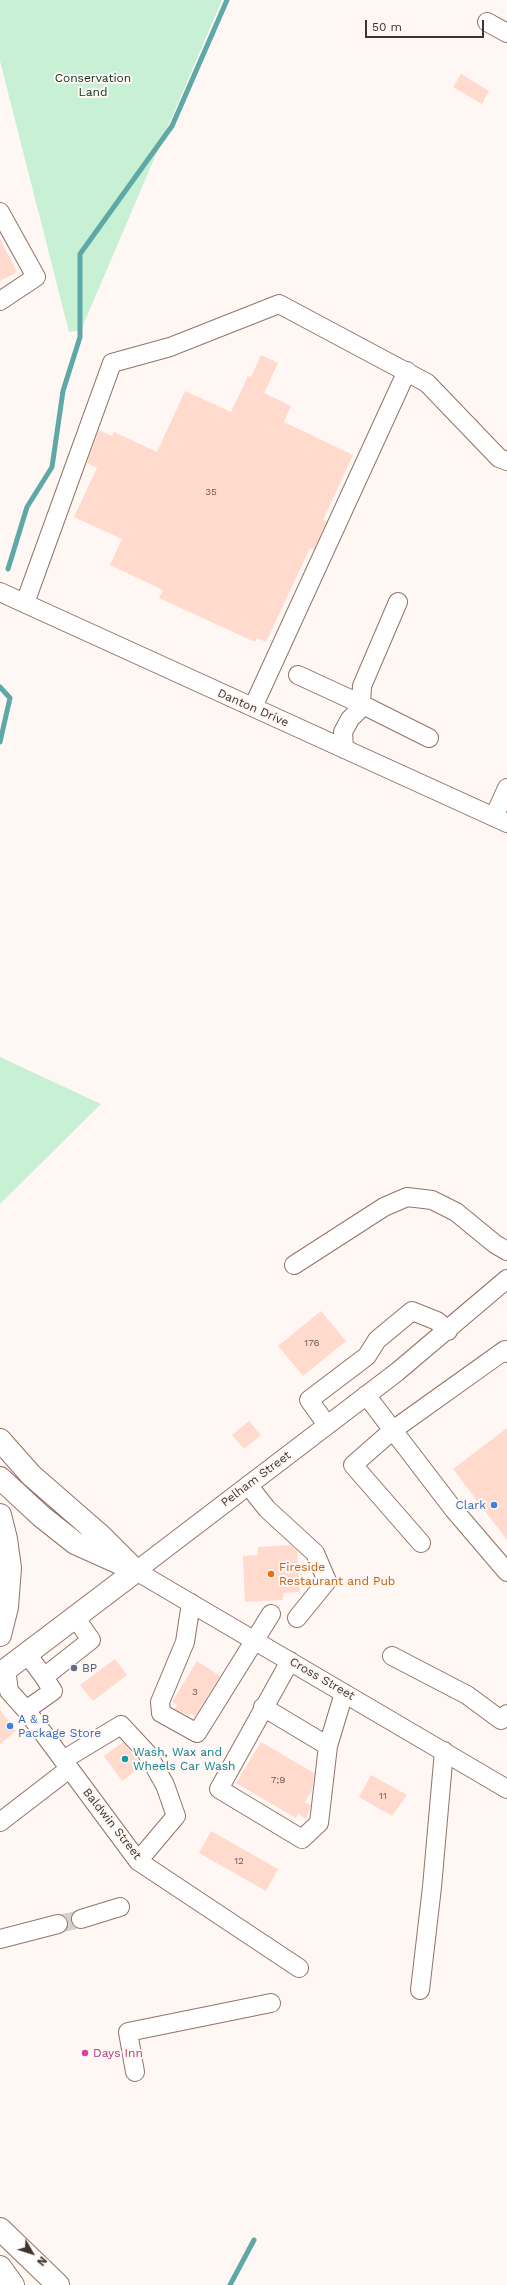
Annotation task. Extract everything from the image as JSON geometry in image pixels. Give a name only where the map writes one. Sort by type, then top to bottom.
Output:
[{"type":"main road","points":[[0,1440],[31,1474],[101,1536],[136,1571]]},
{"type":"main road","points":[[0,1478],[36,1511],[75,1543],[136,1571]]},
{"type":"main road","points":[[0,1515],[6,1539],[10,1568],[7,1607],[0,1636]]},
{"type":"main road","name":"Pelham Street","points":[[3,1672],[136,1571]]},
{"type":"main road","points":[[0,2229],[58,2285]]},
{"type":"main road","points":[[0,2267],[13,2285]]},
{"type":"street","points":[[487,22],[507,33]]},
{"type":"street","points":[[0,212],[36,277],[0,301]]},
{"type":"street","points":[[25,603],[112,363],[170,347],[279,304],[427,383],[499,458],[507,461]]},
{"type":"street","points":[[253,708],[406,371]]},
{"type":"street","name":"Danton Drive","points":[[0,592],[500,820]]},
{"type":"street","points":[[344,749],[343,732],[350,719],[359,708],[362,686],[398,602]]},
{"type":"street","points":[[298,676],[359,708],[429,738]]},
{"type":"street","points":[[500,820],[507,788]]},
{"type":"street","points":[[294,1265],[384,1207],[407,1197],[432,1200],[456,1212],[495,1244],[507,1251]]},
{"type":"street","name":"Pelham Street","points":[[136,1571],[366,1395],[505,1284]]},
{"type":"street","points":[[327,1425],[309,1400],[367,1356],[377,1340],[412,1311],[437,1321],[448,1330]]},
{"type":"street","points":[[421,1543],[353,1465],[393,1430],[505,1350],[507,1352]]},
{"type":"street","points":[[366,1395],[454,1510],[507,1572]]},
{"type":"street","points":[[248,1485],[267,1509],[315,1553],[327,1581],[297,1618]]},
{"type":"street","name":"Cross Street","points":[[136,1571],[507,1789]]},
{"type":"street","points":[[192,1603],[185,1642],[160,1702],[161,1713],[197,1732],[271,1614]]},
{"type":"street","points":[[44,1677],[91,1640],[75,1617]]},
{"type":"street","points":[[26,1710],[53,1691],[27,1654]]},
{"type":"street","points":[[392,1656],[467,1695],[501,1720],[507,1714]]},
{"type":"street","points":[[290,1661],[263,1707],[219,1789],[302,1839],[319,1822],[328,1746],[344,1693]]},
{"type":"street","name":"Baldwin Street","points":[[3,1672],[9,1692],[26,1710],[138,1861],[299,1968]]},
{"type":"street","points":[[263,1707],[328,1746]]},
{"type":"street","points":[[0,1822],[66,1765],[121,1725],[147,1753],[165,1785],[176,1816],[138,1861]]},
{"type":"street","points":[[420,1990],[432,1887],[444,1751]]},
{"type":"street","points":[[81,1919],[120,1907]]},
{"type":"street","points":[[0,1939],[58,1924]]},
{"type":"street","points":[[135,2072],[128,2032],[271,2003]]},
{"type":"green space","name":"Conservation Land","points":[[0,0],[222,0],[81,330],[69,332],[0,61]]},
{"type":"green space","points":[[0,1057],[101,1104],[0,1204]]},
{"type":"building","points":[[461,74],[489,91],[482,104],[453,87]]},
{"type":"building","points":[[0,239],[17,272],[0,281]]},
{"type":"building","points":[[261,355],[278,363],[264,393],[291,406],[284,422],[353,455],[323,520],[327,521],[314,549],[310,548],[266,642],[257,638],[255,642],[159,598],[163,590],[110,565],[122,539],[74,517],[97,468],[87,463],[99,430],[112,436],[114,432],[157,452],[185,391],[231,412],[248,376],[251,377]]},
{"type":"building","points":[[321,1311],[346,1341],[303,1376],[278,1346]]},
{"type":"building","points":[[249,1421],[261,1435],[244,1449],[232,1435]]},
{"type":"building","name":"Clark","points":[[507,1428],[507,1540],[453,1469]]},
{"type":"building","name":"Fireside Restaurant and Pub","points":[[291,1545],[297,1551],[300,1592],[283,1593],[283,1600],[245,1602],[243,1556],[258,1555],[258,1547]]},
{"type":"building","points":[[115,1659],[127,1675],[93,1701],[80,1685]]},
{"type":"building","points":[[197,1661],[220,1676],[195,1716],[190,1713],[189,1716],[175,1709],[177,1705],[172,1702]]},
{"type":"building","name":"A & B Package Store","points":[[0,1710],[16,1731],[0,1744]]},
{"type":"building","name":"Wash, Wax and Wheels Car Wash","points":[[123,1742],[142,1766],[122,1781],[104,1756]]},
{"type":"building","points":[[261,1742],[314,1773],[312,1790],[305,1802],[311,1805],[306,1819],[298,1814],[296,1818],[236,1783]]},
{"type":"building","points":[[371,1775],[407,1795],[392,1816],[359,1797]]},
{"type":"building","points":[[211,1831],[278,1869],[266,1891],[199,1853]]},
{"type":"waterway","points":[[8,569],[27,507],[52,467],[63,391],[80,337],[80,254],[172,126],[227,0]]},
{"type":"waterway","points":[[0,687],[10,698],[0,742]]},
{"type":"waterway","points":[[230,2285],[254,2240]]},
{"type":"tunnel","points":[[58,1924],[81,1919]]},
{"type":"place","name":"Clark","points":[[494,1505]]},
{"type":"place","name":"Fireside Restaurant and Pub","points":[[271,1574]]},
{"type":"place","name":"BP","points":[[74,1668]]},
{"type":"place","name":"A & B Package Store","points":[[10,1726]]},
{"type":"place","name":"Wash, Wax and Wheels Car Wash","points":[[125,1759]]},
{"type":"place","name":"Days Inn","points":[[85,2053]]}]
